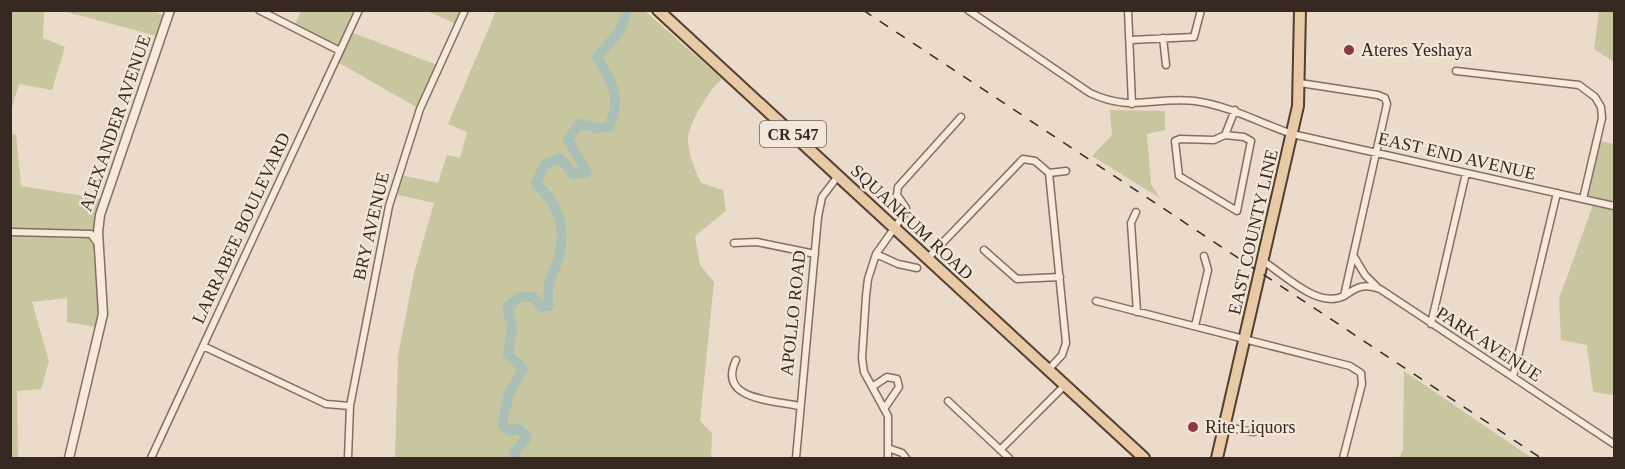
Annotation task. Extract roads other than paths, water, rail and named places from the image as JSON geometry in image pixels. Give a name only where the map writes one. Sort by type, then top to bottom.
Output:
[{"type":"main road","name":"SQUANKUM ROAD","points":[[658,10],[1144,459]]},
{"type":"main road","name":"EAST COUNTY LINE","points":[[1217,459],[1292,134],[1300,83],[1300,10]]},
{"type":"street","name":"ALEXANDER AVENUE","points":[[69,459],[103,314],[104,292],[98,226],[104,197],[170,10]]},
{"type":"street","points":[[260,10],[340,51]]},
{"type":"street","name":"LARRABEE BOULEVARD","points":[[151,459],[359,10]]},
{"type":"street","name":"BRY AVENUE","points":[[348,459],[350,406],[389,206],[420,109],[465,10]]},
{"type":"street","name":"EAST END AVENUE","points":[[968,10],[1090,93],[1110,103],[1191,101],[1235,110],[1254,121],[1292,134],[1614,206]]},
{"type":"street","points":[[1128,10],[1132,104]]},
{"type":"street","points":[[1130,40],[1194,37],[1201,10]]},
{"type":"street","points":[[1163,38],[1166,65]]},
{"type":"street","points":[[1456,70],[1567,82],[1579,85],[1595,97],[1601,107],[1602,118],[1583,199]]},
{"type":"street","points":[[1300,83],[1378,95],[1387,101],[1344,296]]},
{"type":"street","points":[[1225,135],[1244,137],[1251,141],[1236,211],[1179,176],[1175,149],[1175,141],[1180,139],[1214,140],[1225,135],[1235,110]]},
{"type":"street","points":[[888,459],[888,416],[864,372],[862,358],[868,279],[876,254],[906,211],[897,195],[898,187],[961,117]]},
{"type":"street","points":[[927,259],[1023,159],[1035,161],[1049,173],[1066,343],[1062,355],[1049,369]]},
{"type":"street","points":[[1049,173],[1066,171]]},
{"type":"street","points":[[1431,324],[1466,173]]},
{"type":"street","name":"APOLLO ROAD","points":[[796,459],[804,350],[811,311],[814,254],[822,197],[838,176]]},
{"type":"street","points":[[1513,377],[1557,193]]},
{"type":"street","points":[[1136,212],[1131,223],[1137,312]]},
{"type":"street","points":[[10,232],[91,234],[99,245]]},
{"type":"street","points":[[734,243],[756,242],[814,254]]},
{"type":"street","points":[[984,250],[1017,279],[1060,277]]},
{"type":"street","points":[[876,254],[898,264],[917,268]]},
{"type":"street","name":"PARK AVENUE","points":[[1353,255],[1365,275],[1380,289],[1614,444]]},
{"type":"street","points":[[1195,326],[1208,270],[1204,256]]},
{"type":"street","points":[[1263,261],[1318,297],[1332,300],[1344,296],[1358,286],[1370,285],[1380,289]]},
{"type":"street","points":[[1096,301],[1245,338],[1358,370],[1361,373],[1362,384],[1343,459]]},
{"type":"street","points":[[203,346],[326,404],[339,407],[350,406]]},
{"type":"street","points":[[736,360],[731,371],[731,380],[735,388],[756,397],[799,406]]},
{"type":"street","points":[[872,387],[887,376],[897,379],[899,387],[884,409]]},
{"type":"street","points":[[1000,450],[1065,385]]},
{"type":"street","points":[[948,401],[1009,459]]},
{"type":"street","points":[[1225,427],[1254,432]]},
{"type":"street","points":[[888,448],[902,453],[906,459]]},
{"type":"waterway","points":[[514,458],[515,452],[527,437],[519,429],[510,431],[502,425],[509,393],[523,369],[508,354],[512,328],[507,308],[520,297],[533,297],[541,307],[549,306],[549,285],[560,254],[562,232],[556,211],[545,193],[536,184],[545,164],[560,158],[573,174],[587,172],[568,140],[579,124],[597,128],[609,127],[615,107],[614,91],[597,57],[620,31],[627,10]]},
{"type":"railway","points":[[863,10],[1541,458]]},
{"type":"place","name":"Ateres Yeshaya","points":[[1349,50]]},
{"type":"place","name":"Rite Liquors","points":[[1193,427]]}]
